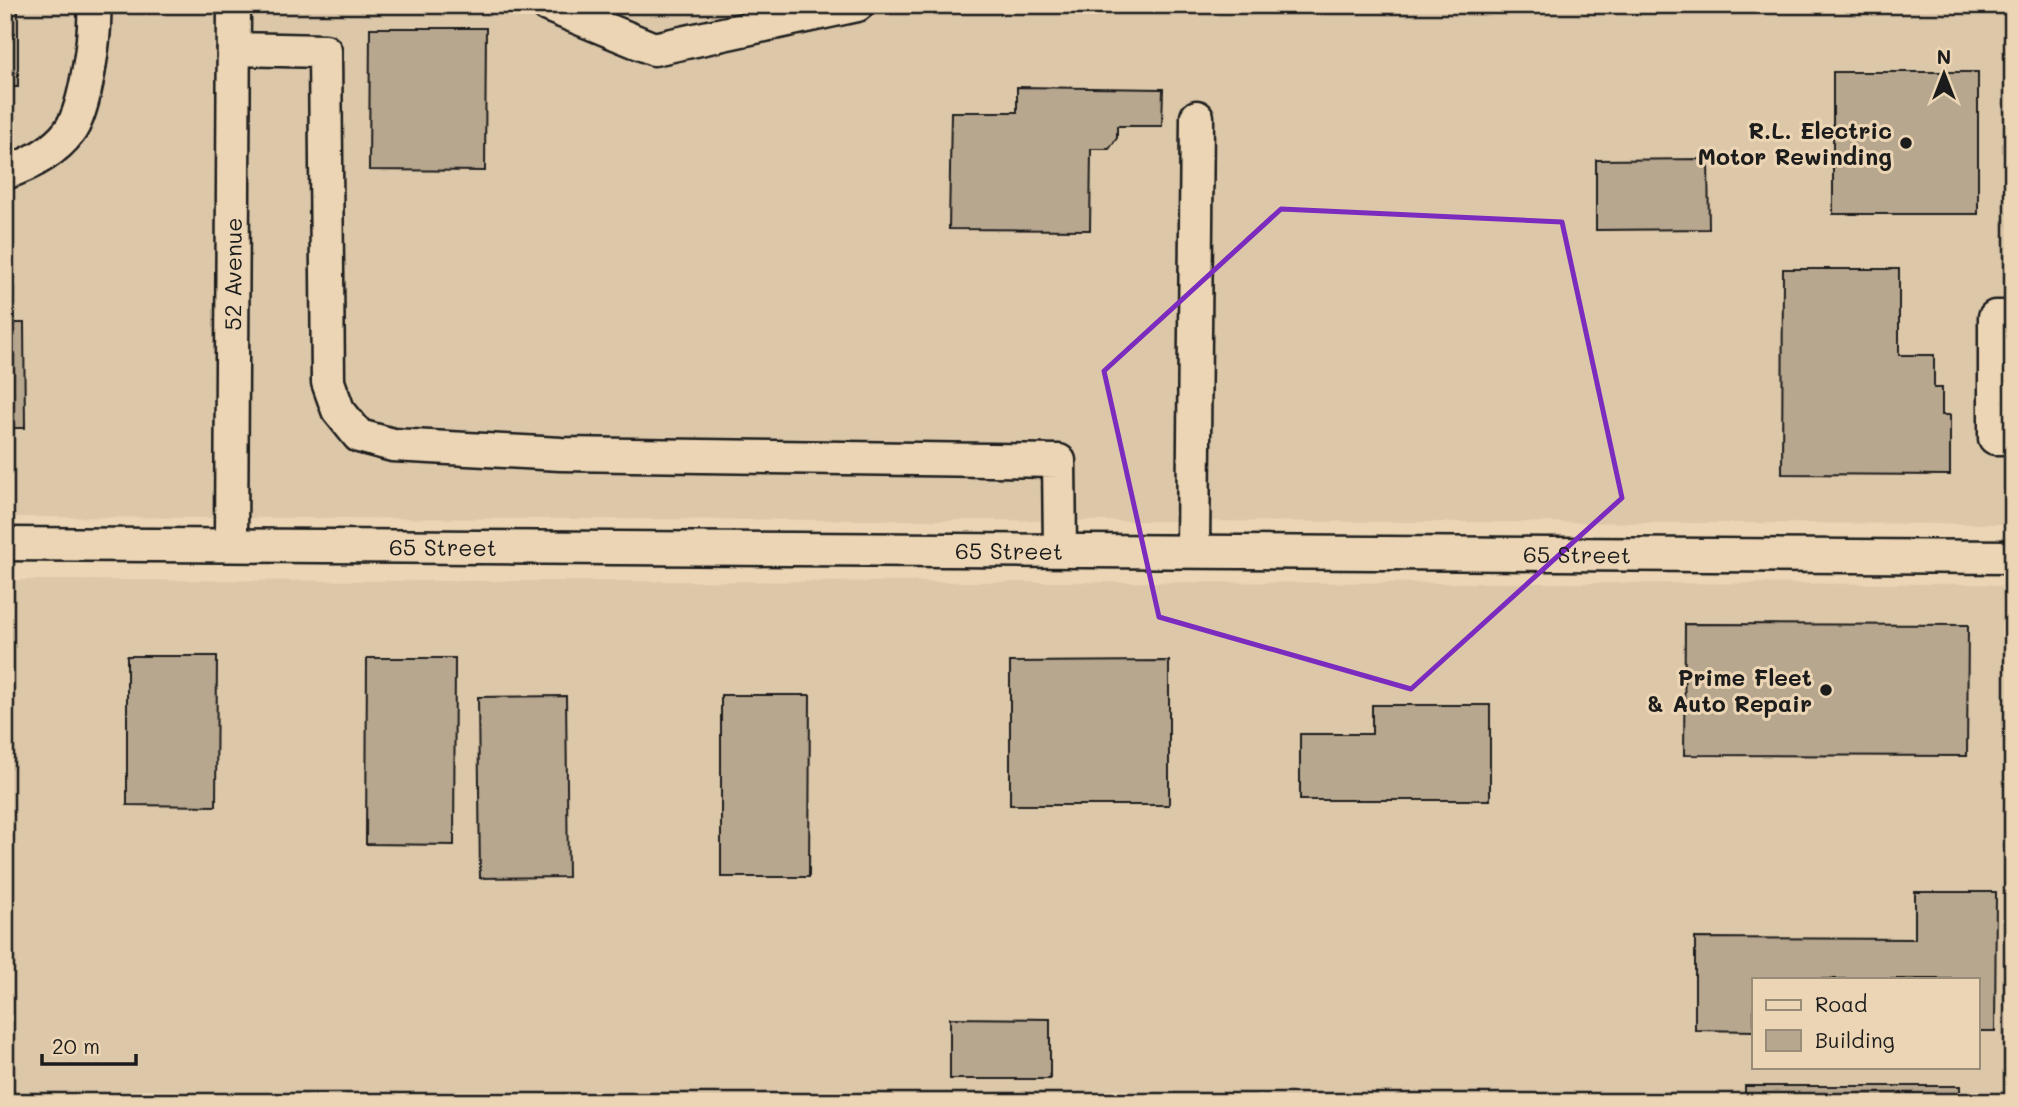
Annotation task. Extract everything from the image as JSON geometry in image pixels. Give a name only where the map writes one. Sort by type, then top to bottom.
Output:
[{"type":"street","points":[[5,173],[30,164],[69,132],[88,78],[95,22],[94,5]]},
{"type":"street","name":"52 Avenue","points":[[231,544],[234,5]]},
{"type":"street","points":[[547,5],[654,49],[857,5]]},
{"type":"street","points":[[234,49],[325,51],[328,382],[338,410],[359,436],[393,445],[561,454],[1059,461],[1060,549]]},
{"type":"street","points":[[1193,550],[1197,117]]},
{"type":"street","points":[[2013,317],[1995,317],[1995,438],[2013,438]]},
{"type":"street","name":"65 Street","points":[[5,544],[2013,557]]},
{"type":"highlighted area","points":[[1281,209],[1562,222],[1622,498],[1411,689],[1159,617],[1104,371]]},
{"type":"shaded area","points":[[5,5],[2013,5],[2013,520],[2006,524],[5,517]]},
{"type":"shaded area","points":[[5,580],[1989,584],[2013,589],[2013,1102],[5,1102]]},
{"type":"building","points":[[5,5],[18,5],[18,87],[5,87]]},
{"type":"building","points":[[370,28],[486,28],[485,171],[369,170]]},
{"type":"building","name":"R.L. Electric Motor Rewinding","points":[[1833,72],[1978,72],[1978,214],[1833,214]]},
{"type":"building","points":[[1017,87],[1163,89],[1162,126],[1117,126],[1117,138],[1109,149],[1091,149],[1090,230],[949,229],[951,112],[1017,112]]},
{"type":"building","points":[[1708,159],[1709,229],[1596,230],[1596,160]]},
{"type":"building","points":[[1783,269],[1899,269],[1899,355],[1934,355],[1934,388],[1942,388],[1942,415],[1950,415],[1950,475],[1782,474]]},
{"type":"building","points":[[5,323],[24,323],[25,428],[5,428]]},
{"type":"building","name":"Prime Fleet & Auto Repair","points":[[1685,624],[1968,625],[1967,756],[1684,755]]},
{"type":"building","points":[[127,656],[217,656],[216,806],[127,805]]},
{"type":"building","points":[[367,658],[455,658],[454,845],[366,844]]},
{"type":"building","points":[[1169,661],[1169,805],[1010,805],[1010,662]]},
{"type":"building","points":[[721,695],[810,695],[809,877],[721,877]]},
{"type":"building","points":[[566,696],[568,877],[480,878],[478,697]]},
{"type":"building","points":[[1372,705],[1490,705],[1490,800],[1300,800],[1300,734],[1372,734]]},
{"type":"building","points":[[1915,892],[1996,892],[1995,1031],[1980,1031],[1980,978],[1752,978],[1752,1031],[1695,1030],[1695,938],[1915,939]]},
{"type":"building","points":[[950,1018],[1050,1019],[1050,1079],[950,1079]]},
{"type":"building","points":[[1745,1086],[1960,1086],[1960,1102],[1745,1102]]},
{"type":"place","name":"R.L. Electric Motor Rewinding","points":[[1906,143]]},
{"type":"place","name":"Prime Fleet & Auto Repair","points":[[1826,690]]}]
